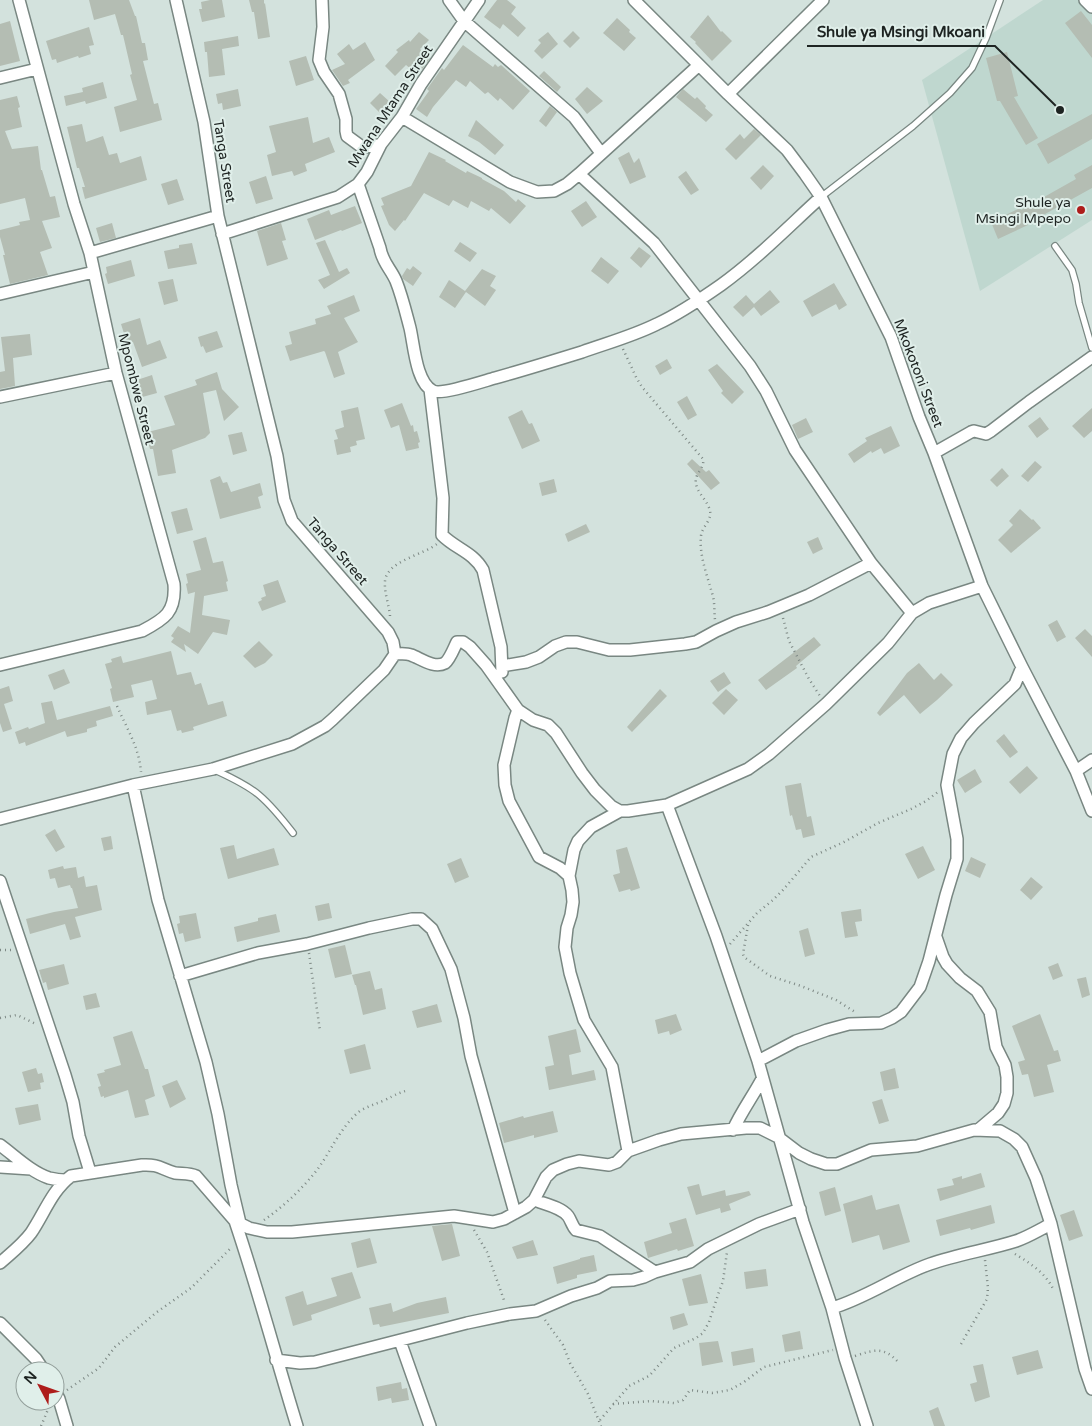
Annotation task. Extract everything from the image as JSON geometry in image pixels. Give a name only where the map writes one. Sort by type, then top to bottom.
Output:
[{"type":"street","name":"Mpombwe Street","points":[[0,665],[142,631],[160,622],[170,609],[175,597],[174,584],[116,373],[90,253],[74,204],[19,0]]},
{"type":"street","name":"Tanga Street","points":[[176,0],[204,122],[218,216],[275,448],[284,500],[292,521],[388,632],[393,642],[395,654]]},
{"type":"street","points":[[322,0],[323,28],[319,60],[324,72],[339,94],[346,119],[347,136],[362,147],[381,144]]},
{"type":"street","points":[[449,0],[464,21],[574,117],[601,153]]},
{"type":"street","name":"Mwana Mtama Street","points":[[222,234],[338,197],[358,184],[367,172],[381,144],[402,117],[479,0]]},
{"type":"street","name":"Mkokotoni Street","points":[[634,0],[787,150],[821,198],[891,337],[919,418],[934,453],[982,586],[1076,771],[1092,811]]},
{"type":"street","points":[[728,94],[823,0]]},
{"type":"street","points":[[1085,0],[1092,7]]},
{"type":"street","points":[[402,117],[510,182],[537,192],[554,191],[567,184],[579,174],[699,65]]},
{"type":"street","points":[[0,78],[37,69]]},
{"type":"street","points":[[579,174],[654,243],[755,373],[796,450],[872,563],[912,613]]},
{"type":"street","points":[[358,184],[381,255],[395,279],[423,381],[430,389],[437,392],[456,389],[525,370],[619,340],[657,324],[699,300],[746,265],[821,198]]},
{"type":"street","points":[[90,253],[218,216]]},
{"type":"street","points":[[0,294],[94,272]]},
{"type":"street","points":[[934,453],[971,432],[986,434],[992,431],[1092,357]]},
{"type":"street","points":[[0,397],[116,373]]},
{"type":"street","points":[[430,389],[443,498],[442,535],[474,557],[483,570],[501,647],[503,689]]},
{"type":"street","points":[[502,666],[526,662],[566,642],[578,642],[609,650],[630,650],[696,642],[716,631],[780,607],[830,585],[872,563]]},
{"type":"street","points":[[0,819],[137,784],[213,769],[292,744],[326,726],[384,670],[395,654],[407,654],[426,662],[445,663],[457,642],[463,642],[470,646],[486,664],[518,710],[533,720],[548,725],[556,733],[582,773],[611,806],[620,811],[628,811],[667,805],[748,769],[770,754],[826,704],[888,643],[912,613],[929,603],[982,586]]},
{"type":"street","points":[[758,1061],[796,1041],[827,1030],[849,1024],[881,1023],[892,1018],[901,1012],[920,986],[936,937],[957,859],[957,839],[947,785],[953,754],[962,738],[974,723],[1015,684],[1022,667]]},
{"type":"street","points":[[518,710],[504,765],[505,785],[509,800],[540,857],[560,868],[569,876]]},
{"type":"street","points":[[1076,771],[1092,760]]},
{"type":"street","points":[[137,784],[158,900],[206,1062],[241,1227],[276,1360],[297,1426]]},
{"type":"street","points":[[667,805],[722,952],[758,1061],[778,1136],[832,1308],[843,1353],[867,1426]]},
{"type":"street","points":[[620,811],[592,827],[578,841],[574,850],[569,876],[572,890],[571,915],[567,928],[565,947],[570,973],[584,1020],[612,1067],[628,1151]]},
{"type":"street","points":[[0,881],[65,1074],[73,1102],[79,1136],[90,1172]]},
{"type":"street","points":[[180,976],[258,954],[412,918],[421,919],[432,929],[452,969],[471,1056],[515,1213]]},
{"type":"street","points":[[936,937],[947,964],[960,978],[977,990],[990,1012],[996,1047],[1005,1065],[1007,1093],[1004,1104],[978,1130]]},
{"type":"street","points":[[733,1130],[738,1116],[753,1096],[762,1079]]},
{"type":"street","points":[[0,1263],[23,1242],[65,1180],[71,1176],[90,1172],[109,1171],[142,1165],[154,1165],[175,1173],[193,1175],[207,1187],[241,1227],[266,1232],[292,1232],[454,1216],[493,1222],[515,1213],[534,1200],[546,1177],[553,1170],[579,1161],[613,1164],[628,1151],[681,1134],[760,1128],[778,1136],[799,1153],[811,1159],[826,1164],[837,1164],[871,1150],[917,1146],[940,1141],[960,1133],[978,1130],[1000,1131],[1014,1139],[1022,1147],[1036,1178],[1051,1224],[1085,1369],[1092,1389]]},
{"type":"street","points":[[0,1145],[33,1170],[50,1178],[65,1180]]},
{"type":"street","points":[[0,1167],[33,1170]]},
{"type":"street","points":[[534,1200],[567,1215],[573,1228],[576,1230],[600,1236],[655,1272]]},
{"type":"street","points":[[276,1360],[300,1363],[315,1362],[510,1314],[536,1311],[571,1296],[597,1288],[610,1281],[633,1280],[690,1262],[708,1249],[730,1240],[759,1224],[800,1209]]},
{"type":"street","points":[[832,1308],[848,1304],[895,1279],[930,1264],[1004,1244],[1028,1236],[1051,1224]]},
{"type":"street","points":[[0,1323],[37,1361]]},
{"type":"street","points":[[400,1340],[430,1426]]},
{"type":"street","points":[[61,1411],[67,1426]]},
{"type":"lane","points":[[821,198],[912,126],[950,93],[972,68],[986,38],[1000,0]]},
{"type":"lane","points":[[1055,246],[1072,270],[1092,348]]},
{"type":"lane","points":[[213,769],[258,794],[271,806],[293,833]]},
{"type":"path","points":[[619,340],[642,387],[703,459],[702,466],[696,477],[696,484],[711,514],[703,530],[701,541],[704,564],[713,594],[716,631]]},
{"type":"path","points":[[388,632],[390,614],[385,582],[388,572],[399,563],[434,547],[442,535]]},
{"type":"path","points":[[780,607],[788,641],[809,679],[826,704]]},
{"type":"path","points":[[117,706],[140,760],[137,784]]},
{"type":"path","points":[[722,952],[757,913],[783,890],[811,857],[844,842],[884,820],[911,809],[926,801],[947,785]]},
{"type":"path","points":[[748,924],[744,957],[770,976],[801,986],[848,1006],[870,1023]]},
{"type":"path","points":[[307,944],[320,1031]]},
{"type":"path","points":[[0,1018],[17,1015],[39,1025],[50,1026]]},
{"type":"path","points":[[65,1391],[99,1368],[115,1347],[157,1312],[191,1288],[227,1252],[241,1227],[273,1213],[302,1187],[323,1161],[345,1127],[361,1111],[395,1094],[409,1090]]},
{"type":"path","points":[[465,1217],[487,1252],[510,1314]]},
{"type":"path","points":[[600,1420],[629,1386],[649,1376],[674,1348],[703,1333],[709,1322],[723,1281],[730,1240]]},
{"type":"path","points":[[1004,1244],[1036,1268],[1052,1287],[1056,1296]]},
{"type":"path","points":[[961,1344],[987,1299],[988,1288],[984,1249]]},
{"type":"path","points":[[536,1311],[564,1345],[570,1363],[580,1379],[600,1420],[601,1426]]},
{"type":"path","points":[[613,1404],[674,1403],[683,1400],[690,1390],[712,1393],[730,1390],[764,1367],[824,1353],[878,1350],[889,1354],[898,1362]]},
{"type":"path","points":[[41,1426],[47,1411]]},
{"type":"shaded area","points":[[1043,0],[1087,0],[1092,7],[1092,220],[980,291],[922,80]]},
{"type":"building","points":[[89,0],[129,0],[136,16],[142,43],[145,43],[148,60],[143,61],[154,104],[158,103],[162,120],[120,132],[114,107],[137,100],[130,75],[132,74],[123,35],[121,35],[115,14],[94,20]]},
{"type":"building","points":[[222,0],[225,17],[202,22],[199,9],[202,9],[201,2]]},
{"type":"building","points":[[249,0],[264,0],[270,37],[258,39],[254,12],[252,12]]},
{"type":"building","points":[[497,0],[507,0],[516,7],[511,14],[526,28],[518,37],[503,24],[500,29],[484,17]]},
{"type":"building","points":[[1081,11],[1092,25],[1092,58],[1065,23]]},
{"type":"building","points":[[708,15],[721,32],[732,41],[712,61],[690,37]]},
{"type":"building","points":[[617,18],[636,38],[624,51],[603,33]]},
{"type":"building","points":[[10,21],[20,61],[0,66],[0,24]]},
{"type":"building","points":[[89,27],[94,45],[89,46],[91,54],[57,63],[56,59],[52,60],[46,41]]},
{"type":"building","points":[[573,31],[580,38],[570,48],[563,41]]},
{"type":"building","points":[[419,32],[429,40],[420,49],[430,58],[418,75],[406,65],[395,76],[385,66],[398,52],[396,50],[409,40],[410,42]]},
{"type":"building","points":[[548,32],[558,44],[542,59],[534,51],[541,43],[538,40]]},
{"type":"building","points":[[238,36],[239,46],[222,49],[225,75],[209,77],[207,52],[205,52],[204,42]]},
{"type":"building","points":[[365,42],[375,60],[348,80],[350,83],[343,86],[332,70],[345,64],[337,54],[349,44],[353,50]]},
{"type":"building","points":[[463,45],[493,67],[495,64],[498,67],[501,65],[530,91],[513,110],[500,98],[498,101],[488,92],[485,94],[470,81],[466,87],[456,80],[427,117],[416,109],[442,68],[444,70]]},
{"type":"building","points":[[1007,52],[1018,96],[1014,97],[1038,138],[1026,145],[1000,101],[997,101],[986,58]]},
{"type":"building","points":[[306,56],[314,80],[296,86],[289,61]]},
{"type":"building","points":[[544,71],[561,87],[557,92],[539,76]]},
{"type":"building","points":[[103,82],[107,98],[86,104],[85,101],[66,106],[64,96],[83,92],[82,88]]},
{"type":"building","points":[[587,87],[603,101],[587,114],[575,99]]},
{"type":"building","points":[[238,89],[241,106],[223,110],[222,103],[218,104],[216,94]]},
{"type":"building","points":[[683,89],[695,99],[697,97],[713,115],[706,122],[676,97]]},
{"type":"building","points":[[380,93],[390,102],[380,113],[370,103]]},
{"type":"building","points":[[17,96],[22,127],[5,131],[12,149],[38,146],[41,170],[50,197],[55,196],[60,217],[42,221],[52,248],[40,252],[48,275],[10,284],[3,255],[5,255],[0,230],[20,225],[19,222],[30,220],[25,198],[0,204],[0,100]]},
{"type":"building","points":[[550,106],[557,112],[546,127],[539,121]]},
{"type":"building","points":[[1092,114],[1092,139],[1048,164],[1037,144]]},
{"type":"building","points":[[308,117],[313,143],[329,137],[335,152],[305,164],[307,171],[294,176],[292,171],[272,176],[267,155],[276,152],[269,126]]},
{"type":"building","points":[[476,120],[504,145],[495,155],[468,136]]},
{"type":"building","points":[[82,124],[86,142],[103,136],[109,155],[117,153],[120,163],[141,156],[147,180],[85,199],[82,187],[85,187],[79,168],[77,168],[67,127]]},
{"type":"building","points":[[754,129],[761,135],[736,160],[725,149],[740,134],[744,139]]},
{"type":"building","points":[[429,152],[466,173],[467,171],[482,178],[504,191],[516,202],[518,199],[526,206],[510,224],[491,208],[489,211],[471,201],[468,208],[453,200],[449,206],[424,193],[405,221],[395,231],[389,225],[381,206],[384,205],[381,198],[411,186]]},
{"type":"building","points":[[629,152],[634,163],[639,158],[646,177],[630,184],[618,158]]},
{"type":"building","points":[[763,165],[774,176],[761,190],[750,178]]},
{"type":"building","points":[[1092,165],[1092,188],[1028,225],[998,239],[991,222],[1020,208],[1021,210],[1076,179],[1074,175]]},
{"type":"building","points":[[686,171],[699,190],[691,195],[678,177]]},
{"type":"building","points":[[266,176],[273,199],[256,204],[249,182]]},
{"type":"building","points":[[177,179],[184,200],[168,205],[161,184]]},
{"type":"building","points":[[586,201],[597,217],[582,227],[571,211]]},
{"type":"building","points":[[355,206],[362,223],[315,240],[307,219],[329,210],[331,215]]},
{"type":"building","points":[[112,223],[116,238],[100,242],[96,228]]},
{"type":"building","points":[[281,223],[286,240],[282,241],[288,259],[267,266],[257,231]]},
{"type":"building","points":[[325,240],[339,272],[347,268],[350,273],[324,289],[318,280],[330,275],[316,243]]},
{"type":"building","points":[[460,242],[477,253],[470,262],[454,251]]},
{"type":"building","points":[[192,243],[197,264],[168,269],[164,251],[179,248],[179,245]]},
{"type":"building","points":[[639,247],[651,256],[641,268],[630,258]]},
{"type":"building","points":[[601,257],[619,271],[608,284],[591,271]]},
{"type":"building","points":[[131,260],[135,276],[108,284],[105,274],[107,273],[106,267]]},
{"type":"building","points":[[413,266],[422,273],[413,286],[403,279],[402,276],[407,268],[410,270]]},
{"type":"building","points":[[482,269],[496,276],[490,286],[496,290],[485,306],[466,292],[455,308],[439,297],[449,280],[465,291]]},
{"type":"building","points":[[173,279],[178,301],[164,305],[158,282]]},
{"type":"building","points":[[834,283],[847,305],[839,310],[836,304],[812,317],[803,301]]},
{"type":"building","points":[[770,290],[780,302],[761,316],[754,307],[743,317],[733,307],[746,295],[754,304]]},
{"type":"building","points":[[354,295],[360,311],[344,318],[358,342],[338,352],[345,374],[334,378],[324,351],[290,361],[285,346],[292,344],[289,332],[316,324],[315,319],[331,314],[327,306]]},
{"type":"building","points":[[140,318],[147,345],[160,340],[167,358],[142,367],[133,342],[127,343],[121,324]]},
{"type":"building","points":[[217,331],[223,347],[206,353],[203,346],[201,347],[198,337]]},
{"type":"building","points":[[30,334],[32,355],[13,358],[15,386],[0,389],[0,372],[5,371],[1,337]]},
{"type":"building","points":[[667,359],[672,368],[660,375],[655,366]]},
{"type":"building","points":[[717,364],[744,392],[732,404],[721,393],[723,391],[708,370]]},
{"type":"building","points":[[217,372],[222,389],[239,407],[224,421],[216,390],[203,393],[210,433],[205,438],[172,450],[176,473],[158,476],[153,449],[150,449],[147,438],[150,438],[148,432],[175,425],[164,396],[197,385],[195,380]]},
{"type":"building","points":[[152,375],[157,393],[135,399],[131,382]]},
{"type":"building","points":[[687,396],[697,415],[688,420],[677,402]]},
{"type":"building","points":[[402,403],[411,426],[413,425],[414,432],[417,431],[420,442],[418,443],[419,448],[406,451],[399,425],[391,428],[384,410]]},
{"type":"building","points":[[358,407],[365,439],[356,441],[357,445],[350,447],[351,452],[337,455],[334,440],[338,439],[335,430],[344,427],[341,411]]},
{"type":"building","points":[[1092,408],[1092,431],[1084,438],[1072,426]]},
{"type":"building","points":[[522,410],[529,424],[532,423],[540,441],[522,449],[508,417]]},
{"type":"building","points":[[1040,417],[1049,429],[1037,438],[1028,426]]},
{"type":"building","points":[[806,418],[813,432],[798,439],[792,425]]},
{"type":"building","points":[[891,426],[900,446],[884,454],[881,448],[872,453],[871,451],[854,463],[848,454],[867,441],[865,438]]},
{"type":"building","points":[[242,432],[247,451],[233,455],[228,435]]},
{"type":"building","points":[[692,459],[706,472],[709,470],[720,483],[711,490],[687,464]]},
{"type":"building","points":[[1035,461],[1042,467],[1028,482],[1021,476]]},
{"type":"building","points":[[1002,468],[1009,476],[997,487],[990,480]]},
{"type":"building","points":[[220,476],[223,483],[227,482],[231,492],[260,483],[263,495],[258,497],[261,508],[220,519],[210,480]]},
{"type":"building","points":[[554,479],[557,492],[542,496],[539,483]]},
{"type":"building","points":[[187,508],[193,530],[177,534],[171,512]]},
{"type":"building","points":[[1020,509],[1041,528],[1011,553],[998,540],[1013,525],[1009,521]]},
{"type":"building","points":[[586,524],[590,532],[568,542],[565,534]]},
{"type":"building","points":[[206,537],[213,563],[223,561],[228,581],[226,582],[228,591],[204,596],[202,615],[230,620],[227,635],[213,632],[198,654],[184,644],[186,652],[171,642],[174,638],[171,636],[178,626],[190,633],[195,592],[188,594],[186,574],[201,570],[193,541]]},
{"type":"building","points":[[818,537],[823,549],[813,554],[807,542]]},
{"type":"building","points":[[278,580],[286,602],[262,611],[258,602],[266,596],[263,585]]},
{"type":"building","points":[[1057,620],[1066,637],[1057,642],[1048,625]]},
{"type":"building","points":[[1085,629],[1092,636],[1092,657],[1075,638]]},
{"type":"building","points":[[814,637],[821,645],[796,666],[797,668],[766,690],[758,680]]},
{"type":"building","points":[[259,641],[273,655],[265,663],[255,668],[243,656]]},
{"type":"building","points":[[171,651],[177,675],[191,672],[195,685],[201,683],[208,705],[223,701],[227,716],[193,727],[194,730],[182,733],[181,730],[177,731],[171,710],[147,715],[145,702],[157,699],[152,680],[131,685],[134,697],[113,702],[110,689],[112,688],[105,664],[112,662],[111,659],[121,656],[123,663]]},
{"type":"building","points":[[919,663],[934,680],[941,673],[953,685],[920,714],[904,695],[880,716],[877,713],[907,673]]},
{"type":"building","points":[[64,669],[70,683],[54,690],[48,675]]},
{"type":"building","points":[[724,672],[731,683],[718,692],[710,681]]},
{"type":"building","points":[[9,686],[13,701],[4,704],[12,729],[3,732],[0,723],[0,689]]},
{"type":"building","points":[[660,689],[667,696],[632,732],[627,727]]},
{"type":"building","points":[[726,689],[738,700],[724,715],[712,703]]},
{"type":"building","points":[[52,701],[57,720],[110,706],[113,716],[96,721],[97,726],[87,729],[87,732],[67,737],[65,731],[26,746],[25,742],[19,744],[15,732],[45,723],[41,703]]},
{"type":"building","points":[[1004,734],[1018,752],[1010,758],[996,741]]},
{"type":"building","points":[[1027,766],[1038,778],[1020,794],[1009,782]]},
{"type":"building","points":[[975,769],[982,782],[965,793],[957,780]]},
{"type":"building","points":[[801,783],[807,817],[811,816],[815,835],[803,838],[801,829],[796,830],[792,815],[790,816],[785,786]]},
{"type":"building","points":[[55,829],[65,847],[56,852],[45,835]]},
{"type":"building","points":[[111,836],[113,849],[104,851],[101,838]]},
{"type":"building","points":[[234,845],[237,859],[274,848],[279,865],[228,879],[220,848]]},
{"type":"building","points":[[923,846],[935,870],[918,879],[905,854]]},
{"type":"building","points":[[627,847],[640,888],[619,892],[613,875],[620,873],[616,850]]},
{"type":"building","points":[[971,857],[986,864],[980,878],[965,871]]},
{"type":"building","points":[[461,858],[469,877],[455,883],[447,864]]},
{"type":"building","points":[[63,866],[64,869],[76,867],[78,878],[84,876],[86,887],[97,885],[102,910],[75,917],[81,937],[70,940],[65,924],[30,934],[26,919],[78,908],[70,885],[58,888],[55,878],[50,879],[48,870]]},
{"type":"building","points":[[1031,877],[1043,887],[1031,900],[1020,890]]},
{"type":"building","points":[[329,903],[332,918],[318,921],[315,906]]},
{"type":"building","points":[[861,909],[862,921],[855,922],[858,936],[845,938],[841,912]]},
{"type":"building","points":[[196,913],[201,938],[185,942],[183,933],[179,934],[177,924],[180,923],[179,916]]},
{"type":"building","points":[[276,914],[280,932],[237,942],[234,927],[258,921],[258,918]]},
{"type":"building","points":[[808,928],[815,954],[805,957],[799,931]]},
{"type":"building","points":[[345,945],[352,974],[335,978],[328,949]]},
{"type":"building","points":[[1058,963],[1063,976],[1053,980],[1048,967]]},
{"type":"building","points":[[64,964],[69,984],[48,990],[46,982],[43,983],[39,970]]},
{"type":"building","points":[[370,971],[375,990],[382,988],[386,1009],[363,1015],[352,975]]},
{"type":"building","points":[[1086,977],[1090,995],[1082,998],[1077,979]]},
{"type":"building","points":[[96,993],[100,1007],[86,1010],[83,996]]},
{"type":"building","points":[[437,1004],[442,1022],[417,1028],[412,1011]]},
{"type":"building","points":[[676,1014],[682,1030],[670,1035],[669,1031],[658,1034],[655,1020]]},
{"type":"building","points":[[1040,1014],[1054,1051],[1058,1050],[1061,1061],[1047,1065],[1054,1092],[1034,1097],[1028,1074],[1022,1075],[1018,1062],[1025,1060],[1012,1026]]},
{"type":"building","points":[[576,1029],[581,1052],[569,1055],[572,1075],[594,1070],[596,1080],[549,1090],[545,1067],[554,1065],[548,1036]]},
{"type":"building","points":[[132,1031],[145,1069],[148,1069],[155,1096],[145,1100],[149,1115],[135,1118],[128,1090],[104,1098],[104,1096],[101,1097],[98,1087],[101,1086],[97,1074],[121,1065],[113,1037]]},
{"type":"building","points":[[365,1044],[371,1069],[350,1074],[344,1050]]},
{"type":"building","points":[[36,1068],[38,1074],[42,1073],[44,1082],[40,1083],[41,1089],[28,1092],[22,1072]]},
{"type":"building","points":[[895,1068],[899,1088],[884,1091],[880,1072]]},
{"type":"building","points":[[177,1080],[186,1099],[170,1108],[162,1086]]},
{"type":"building","points":[[882,1099],[889,1121],[879,1124],[872,1102]]},
{"type":"building","points":[[38,1104],[41,1120],[19,1125],[15,1108]]},
{"type":"building","points":[[553,1111],[558,1132],[534,1138],[534,1135],[504,1143],[499,1123],[523,1116],[524,1118]]},
{"type":"building","points":[[981,1173],[985,1187],[940,1201],[937,1189],[954,1185],[952,1179],[962,1176],[962,1179]]},
{"type":"building","points":[[699,1184],[702,1196],[725,1190],[726,1196],[749,1191],[751,1195],[729,1204],[731,1210],[721,1213],[720,1208],[696,1215],[687,1187]]},
{"type":"building","points":[[835,1187],[841,1211],[825,1216],[819,1192]]},
{"type":"building","points":[[872,1195],[876,1210],[899,1204],[910,1242],[883,1250],[879,1235],[852,1243],[843,1204]]},
{"type":"building","points":[[991,1205],[995,1223],[940,1236],[936,1220]]},
{"type":"building","points":[[1074,1210],[1083,1236],[1069,1241],[1060,1215]]},
{"type":"building","points":[[686,1218],[694,1246],[648,1258],[644,1242],[672,1233],[669,1223]]},
{"type":"building","points":[[452,1224],[460,1256],[442,1261],[432,1226]]},
{"type":"building","points":[[370,1238],[377,1263],[357,1268],[351,1243]]},
{"type":"building","points":[[533,1240],[538,1255],[517,1259],[512,1247]]},
{"type":"building","points":[[594,1255],[597,1271],[577,1275],[577,1278],[557,1284],[553,1267]]},
{"type":"building","points":[[766,1269],[768,1286],[746,1289],[744,1272]]},
{"type":"building","points":[[352,1272],[361,1298],[311,1315],[312,1320],[293,1326],[285,1297],[303,1291],[307,1305],[337,1296],[331,1278]]},
{"type":"building","points":[[701,1274],[708,1303],[689,1306],[682,1279]]},
{"type":"building","points":[[446,1297],[449,1313],[380,1327],[379,1324],[373,1325],[369,1308],[391,1303],[393,1312],[417,1303]]},
{"type":"building","points":[[684,1313],[688,1325],[673,1330],[670,1317]]},
{"type":"building","points":[[800,1331],[803,1349],[785,1352],[782,1335]]},
{"type":"building","points":[[718,1341],[723,1362],[702,1366],[699,1343]]},
{"type":"building","points":[[753,1348],[755,1362],[733,1366],[731,1352]]},
{"type":"building","points":[[1038,1350],[1043,1368],[1017,1375],[1012,1357]]},
{"type":"building","points":[[983,1364],[990,1397],[975,1402],[970,1384],[977,1382],[973,1366]]},
{"type":"building","points":[[401,1382],[402,1389],[407,1388],[409,1400],[392,1403],[391,1398],[378,1401],[376,1387]]},
{"type":"building","points":[[938,1407],[945,1426],[934,1426],[929,1411]]},
{"type":"place","name":"Shule ya Msingi Mkoani","points":[[1060,110]]},
{"type":"place","name":"Shule ya Msingi Mpepo","points":[[1081,210]]}]
